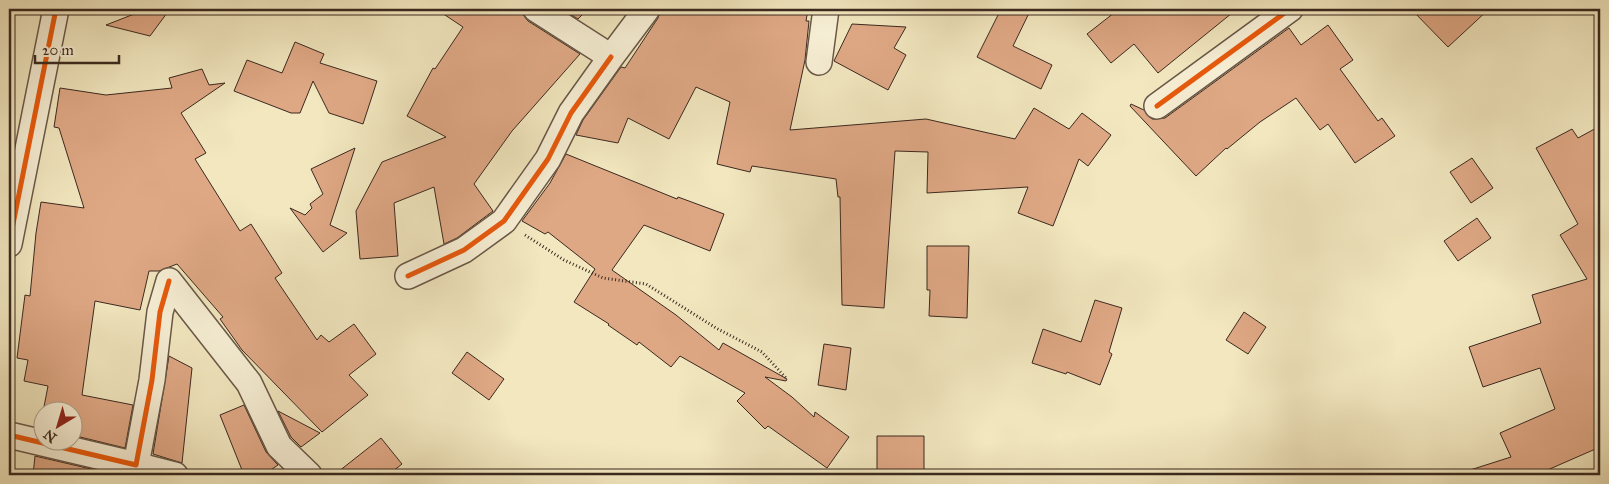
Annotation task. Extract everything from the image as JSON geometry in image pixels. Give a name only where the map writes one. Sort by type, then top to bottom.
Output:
[{"type":"street","points":[[9,244],[56,9]]},
{"type":"street","points":[[536,9],[611,57]]},
{"type":"street","points":[[408,276],[464,250],[504,221],[548,159],[571,113],[647,9]]},
{"type":"street","points":[[819,62],[826,9]]},
{"type":"street","points":[[1157,106],[1290,9]]},
{"type":"street","points":[[136,465],[152,380],[160,312],[169,281],[249,383],[279,446],[309,475]]},
{"type":"street","points":[[9,435],[175,475]]},
{"type":"path","points":[[504,221],[564,260],[603,278],[646,284],[716,328],[762,352],[786,378]]},
{"type":"building","points":[[147,9],[170,9],[150,36],[106,25]]},
{"type":"building","points":[[436,9],[522,9],[528,21],[580,54],[512,131],[474,184],[493,211],[457,238],[444,244],[434,187],[394,203],[398,256],[360,259],[356,211],[382,162],[446,137],[407,116],[433,68],[435,69],[463,27]]},
{"type":"building","points":[[562,9],[588,9],[578,19]]},
{"type":"building","points":[[661,9],[808,9],[806,21],[809,21],[805,60],[790,130],[926,119],[1015,139],[1034,108],[1069,129],[1082,113],[1111,135],[1088,166],[1079,159],[1053,226],[1018,213],[1028,187],[927,193],[928,152],[895,151],[884,308],[842,305],[840,197],[838,197],[836,179],[752,166],[750,172],[717,164],[730,102],[696,87],[669,139],[628,118],[618,143],[576,135],[583,120],[621,67],[625,68],[658,18]]},
{"type":"building","points":[[1001,9],[1031,9],[1013,46],[1052,65],[1041,89],[977,57]]},
{"type":"building","points":[[1119,9],[1237,9],[1158,73],[1134,44],[1111,63],[1087,34]]},
{"type":"building","points":[[1411,9],[1489,9],[1448,47]]},
{"type":"building","points":[[852,24],[906,27],[894,48],[906,55],[888,90],[834,61]]},
{"type":"building","points":[[1328,25],[1353,60],[1340,69],[1378,121],[1382,118],[1395,136],[1355,163],[1328,124],[1320,130],[1296,98],[1226,148],[1196,176],[1130,106],[1131,104],[1144,110],[1152,119],[1165,118],[1289,28],[1301,45]]},
{"type":"building","points":[[295,42],[324,54],[320,63],[377,81],[363,124],[329,113],[313,81],[300,113],[291,113],[234,91],[247,60],[282,73]]},
{"type":"building","points":[[202,69],[209,85],[225,83],[181,113],[206,153],[195,159],[240,231],[251,224],[282,273],[275,278],[317,340],[321,335],[329,342],[354,324],[376,354],[349,375],[368,395],[322,432],[242,350],[220,319],[223,317],[177,264],[159,271],[149,271],[140,310],[95,301],[82,395],[133,405],[125,448],[82,437],[82,402],[45,402],[48,386],[24,381],[28,360],[17,358],[25,295],[30,296],[41,202],[84,208],[59,128],[54,127],[60,88],[106,95],[172,88],[169,78]]},
{"type":"building","points":[[1600,126],[1600,447],[1536,475],[1468,475],[1467,471],[1511,457],[1500,433],[1555,409],[1540,368],[1483,387],[1469,347],[1541,323],[1532,295],[1587,279],[1560,235],[1578,224],[1536,148],[1572,129],[1578,138]]},
{"type":"building","points":[[355,148],[330,225],[347,233],[323,252],[290,208],[305,215],[312,208],[310,204],[323,194],[311,169]]},
{"type":"building","points":[[566,154],[677,199],[678,197],[724,214],[710,251],[644,225],[612,270],[676,315],[719,350],[723,343],[787,379],[786,381],[765,377],[792,397],[814,417],[815,412],[849,437],[827,468],[768,426],[765,429],[737,401],[745,393],[680,356],[671,367],[639,342],[637,345],[609,324],[574,302],[595,269],[548,232],[545,234],[522,221],[550,183]]},
{"type":"building","points":[[1472,158],[1493,188],[1471,203],[1450,172]]},
{"type":"building","points":[[1477,218],[1491,238],[1458,261],[1444,241]]},
{"type":"building","points":[[927,246],[969,246],[967,318],[929,316],[930,290],[927,290]]},
{"type":"building","points":[[1095,300],[1122,308],[1109,352],[1112,354],[1100,385],[1067,372],[1066,374],[1032,363],[1043,329],[1081,342]]},
{"type":"building","points":[[1244,312],[1266,327],[1248,354],[1226,340]]},
{"type":"building","points":[[824,344],[851,348],[846,390],[818,385]]},
{"type":"building","points":[[467,352],[504,379],[489,400],[452,373]]},
{"type":"building","points":[[169,356],[192,368],[182,463],[153,454]]},
{"type":"building","points":[[244,405],[266,452],[278,465],[263,475],[244,475],[220,415]]},
{"type":"building","points":[[278,411],[320,433],[301,447],[291,437]]},
{"type":"building","points":[[877,436],[924,436],[924,471],[877,471]]},
{"type":"building","points":[[381,438],[402,464],[388,475],[334,475]]},
{"type":"building","points":[[35,456],[117,475],[33,475]]},
{"type":"cycle path","points":[[9,244],[56,9]]},
{"type":"cycle path","points":[[1157,106],[1290,9]]},
{"type":"cycle path","points":[[408,276],[464,250],[504,221],[548,159],[571,113],[611,57]]},
{"type":"cycle path","points":[[9,435],[136,465],[152,380],[160,312],[169,281]]}]
